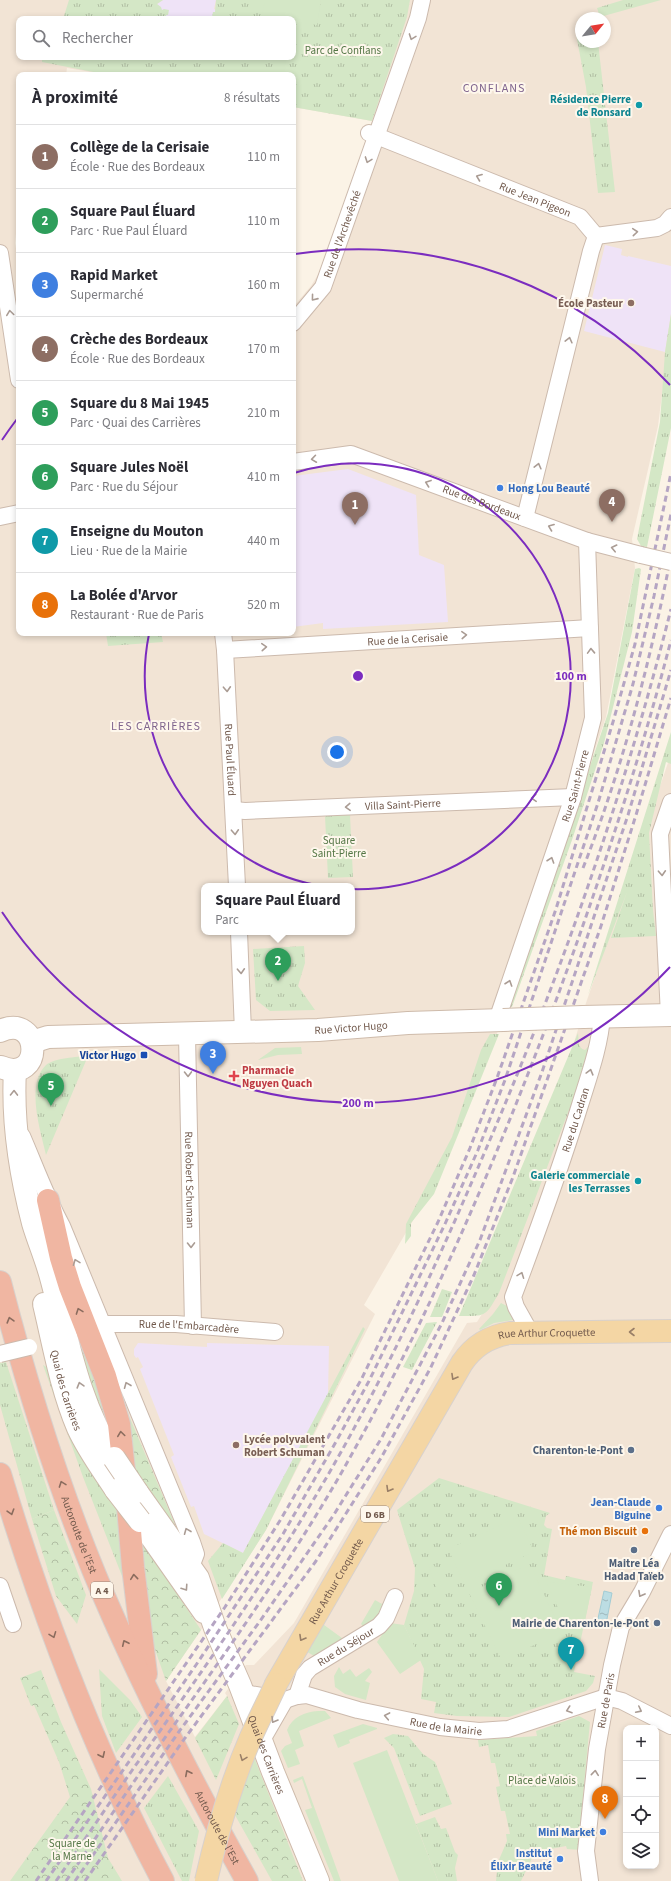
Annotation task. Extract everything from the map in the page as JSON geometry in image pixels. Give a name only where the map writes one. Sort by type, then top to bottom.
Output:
[{"type":"highway","points":[[48,1200],[61,1258],[70,1287],[105,1376],[119,1424],[133,1567],[149,1695]]},
{"type":"highway","name":"Autoroute de l’Est","points":[[0,1282],[28,1380],[61,1481],[95,1573],[149,1695],[188,1775],[247,1881]]},
{"type":"highway","points":[[0,1474],[48,1621],[80,1704],[127,1812],[163,1881]]},
{"type":"highway","points":[[127,1812],[145,1881]]},
{"type":"main road","name":"Rue Victor Hugo","points":[[32,1042],[48,1037],[318,1030],[408,1023],[592,1016],[670,1015]]},
{"type":"main road","points":[[2,1026],[19,1029],[29,1036],[32,1042],[33,1050],[32,1057],[22,1068],[7,1068]]},
{"type":"main road","name":"Quai des Carrières","points":[[7,1068],[7,1116],[34,1225],[48,1266],[48,1342],[78,1429],[92,1454],[127,1491],[191,1567],[201,1585],[215,1628],[244,1693],[318,1881]]},
{"type":"main road","name":"Rue Arthur Croquette","points":[[206,1881],[222,1817],[251,1738],[286,1694],[468,1354],[477,1346],[499,1334],[530,1332],[671,1331]]},
{"type":"main road","name":"Quai des Carrières","points":[[48,1342],[114,1458],[140,1521],[191,1596],[215,1628]]},
{"type":"street","name":"Rue de l'Archevêché","points":[[296,319],[323,287],[372,134],[418,18],[422,0]]},
{"type":"street","name":"Rue Jean Pigeon","points":[[372,134],[580,217],[596,236]]},
{"type":"street","points":[[525,518],[596,236],[657,228],[665,224],[671,217]]},
{"type":"street","points":[[0,253],[16,360]]},
{"type":"street","name":"Rue des Bordeaux","points":[[296,462],[351,454],[587,541],[671,562]]},
{"type":"street","points":[[0,517],[16,514]]},
{"type":"street","name":"Rue Saint-Pierre","points":[[500,1020],[573,797],[593,718],[587,541]]},
{"type":"street","name":"Rue de la Cerisaie","points":[[225,650],[590,628]]},
{"type":"street","name":"Rue Paul Éluard","points":[[223,636],[237,883]]},
{"type":"street","name":"Villa Saint-Pierre","points":[[234,810],[246,811],[573,797]]},
{"type":"street","points":[[670,1015],[660,834],[671,802]]},
{"type":"street","points":[[239,935],[243,1032]]},
{"type":"street","name":"Rue du Cadran","points":[[530,1332],[516,1308],[513,1297],[548,1203],[571,1134],[600,1036],[592,1016]]},
{"type":"street","name":"Rue Robert Schuman","points":[[187,1034],[193,1326]]},
{"type":"street","name":"Quai des Carrières","points":[[7,1116],[39,1174],[48,1200],[62,1226],[195,1551],[196,1558],[191,1567]]},
{"type":"street","name":"Rue de l'Embarcadère","points":[[102,1324],[147,1323],[275,1332]]},
{"type":"street","points":[[0,1354],[48,1342]]},
{"type":"street","name":"Rue de Paris","points":[[590,1881],[586,1851],[597,1749],[606,1697],[621,1627],[665,1557],[671,1534]]},
{"type":"street","points":[[0,1586],[13,1624]]},
{"type":"street","name":"Rue du Séjour","points":[[286,1694],[310,1668],[379,1626],[386,1618],[395,1597]]},
{"type":"street","name":"Rue de la Mairie","points":[[244,1693],[286,1694],[316,1697],[358,1710],[440,1727],[479,1731],[508,1729],[606,1697]]},
{"type":"street","points":[[262,1740],[286,1694]]},
{"type":"street","points":[[606,1697],[622,1701],[671,1726]]},
{"type":"shaded area","points":[[0,0],[671,0],[671,324],[658,426],[632,539],[635,568],[606,717],[507,1009],[437,1179],[364,1305],[375,1314],[266,1530],[166,1681],[195,1737],[227,1696],[225,1693],[246,1665],[254,1665],[294,1623],[467,1323],[477,1322],[482,1314],[521,1217],[586,1003],[671,754],[671,1881],[0,1881]]},
{"type":"shaded area","points":[[163,0],[216,0],[214,9],[216,10],[213,16],[166,16],[157,4]]},
{"type":"shaded area","name":"École Pasteur","points":[[605,245],[622,249],[621,255],[671,266],[671,314],[665,352],[584,331]]},
{"type":"shaded area","points":[[348,469],[416,495],[419,555],[444,565],[448,622],[323,629],[323,623],[296,627],[296,476]]},
{"type":"shaded area","name":"Lycée polyvalent Robert Schuman","points":[[138,1343],[207,1347],[207,1343],[329,1346],[328,1395],[243,1553],[204,1534],[194,1506],[191,1507],[171,1457],[174,1455],[140,1369],[143,1367],[138,1357],[136,1358],[134,1355],[134,1349]]},
{"type":"green space","points":[[69,0],[163,0],[157,4],[162,10],[169,10],[166,16],[64,16]]},
{"type":"green space","name":"Parc de Conflans","points":[[216,0],[410,0],[407,17],[372,121],[296,108],[296,72],[94,72],[42,62],[42,60],[296,60],[296,16],[212,16],[213,12],[215,12]]},
{"type":"green space","points":[[265,0],[321,0],[317,25],[296,22],[296,16],[262,16]]},
{"type":"green space","points":[[623,0],[661,0],[611,14],[611,12],[598,12],[597,8]]},
{"type":"green space","points":[[579,48],[599,48],[615,192],[598,193],[586,87]]},
{"type":"green space","points":[[671,314],[671,428],[647,547],[641,546],[637,539],[660,422],[665,352]]},
{"type":"green space","points":[[635,569],[641,569],[632,632],[604,743],[572,840],[512,1007],[509,1005],[608,713]]},
{"type":"green space","points":[[106,636],[162,636],[163,642],[108,646]]},
{"type":"green space","points":[[671,732],[671,764],[666,762],[649,833],[653,910],[656,936],[611,938],[627,892],[588,995]]},
{"type":"green space","name":"Square Saint-Pierre","points":[[350,815],[353,877],[328,878],[325,816]]},
{"type":"green space","points":[[304,946],[305,963],[298,986],[315,1010],[270,1011],[256,1000],[253,949]]},
{"type":"green space","points":[[578,1033],[579,1043],[582,1049],[585,1050],[594,1040],[575,1109],[569,1110],[499,1293],[491,1307],[484,1314],[475,1316],[459,1316]]},
{"type":"green space","points":[[490,1034],[499,1034],[434,1194],[411,1223],[411,1236],[405,1244],[406,1224],[452,1137],[481,1050]]},
{"type":"green space","points":[[301,1047],[302,1054],[278,1055],[258,1060],[275,1048]]},
{"type":"green space","points":[[88,1056],[46,1155],[38,1122],[35,1096],[36,1084],[40,1074],[46,1065],[54,1061],[66,1058]]},
{"type":"green space","points":[[61,1279],[101,1380],[113,1447],[91,1404]]},
{"type":"green space","points":[[442,1289],[452,1292],[442,1317],[430,1317]]},
{"type":"green space","points":[[501,1303],[507,1306],[513,1320],[494,1323],[480,1330],[479,1329]]},
{"type":"green space","points":[[437,1322],[412,1370],[403,1367],[426,1323]]},
{"type":"green space","points":[[363,1327],[365,1329],[266,1530],[222,1599],[208,1561],[223,1543],[243,1553]]},
{"type":"green space","points":[[6,1362],[54,1510],[32,1519],[0,1405],[0,1363]]},
{"type":"green space","points":[[43,1365],[53,1371],[117,1507],[127,1581],[122,1576],[83,1477]]},
{"type":"green space","points":[[116,1385],[187,1553],[132,1476]]},
{"type":"green space","points":[[439,1478],[550,1513],[546,1516],[544,1525],[547,1528],[552,1529],[544,1575],[565,1580],[566,1576],[593,1582],[574,1672],[595,1676],[593,1683],[586,1691],[509,1717],[457,1716],[434,1713],[436,1702],[421,1699],[424,1669],[404,1625],[414,1591],[415,1568],[397,1510]]},
{"type":"green space","points":[[54,1510],[86,1595],[77,1624],[56,1596],[32,1519]]},
{"type":"green space","points":[[518,1517],[534,1552],[464,1583],[448,1549]]},
{"type":"green space","points":[[136,1532],[201,1630],[166,1681],[145,1621]]},
{"type":"green space","points":[[529,1564],[562,1631],[502,1661],[469,1593]]},
{"type":"green space","points":[[434,1565],[444,1589],[438,1592],[429,1568]]},
{"type":"green space","points":[[549,1582],[592,1587],[585,1621],[564,1621],[547,1584]]},
{"type":"green space","points":[[390,1595],[384,1613],[366,1630],[361,1624],[375,1600],[382,1604]]},
{"type":"green space","points":[[320,1622],[346,1641],[314,1656],[304,1650]]},
{"type":"green space","points":[[390,1623],[404,1625],[421,1660],[400,1674],[377,1642]]},
{"type":"green space","points":[[339,1667],[343,1674],[350,1669],[356,1677],[369,1668],[372,1672],[365,1681],[370,1683],[366,1700],[345,1694],[335,1687],[334,1676]]},
{"type":"green space","points":[[99,1669],[130,1700],[142,1717],[116,1753],[102,1716]]},
{"type":"green space","name":"Square de la Marne","points":[[41,1670],[61,1722],[91,1789],[108,1858],[122,1881],[10,1881],[70,1797],[59,1762],[34,1705],[31,1706],[20,1678]]},
{"type":"green space","points":[[227,1696],[239,1724],[216,1780],[195,1738]]},
{"type":"green space","points":[[318,1711],[325,1711],[331,1718],[299,1731],[304,1746],[295,1750],[300,1764],[288,1768],[281,1751],[285,1746],[292,1743],[287,1730],[289,1725],[300,1716]]},
{"type":"green space","name":"Place de Valois","points":[[579,1716],[590,1722],[579,1838],[581,1850],[567,1849],[566,1846],[535,1852],[521,1881],[496,1881],[498,1862],[507,1841],[506,1834],[510,1834],[505,1811],[501,1811],[496,1787],[500,1786],[495,1763],[491,1763],[488,1745],[479,1747],[478,1740],[537,1736],[536,1731]]},
{"type":"green space","points":[[363,1724],[377,1729],[349,1740],[350,1743],[338,1748],[333,1735]]},
{"type":"green space","points":[[393,1734],[408,1736],[423,1754],[435,1762],[452,1804],[420,1816],[394,1748],[384,1738]]},
{"type":"green space","points":[[387,1750],[438,1881],[399,1881],[353,1763]]},
{"type":"green space","points":[[252,1752],[303,1881],[272,1881],[231,1808]]},
{"type":"green space","points":[[168,1776],[199,1831],[189,1881],[182,1881],[144,1808]]},
{"type":"green space","points":[[303,1776],[341,1881],[334,1881],[305,1810],[312,1808],[302,1779],[294,1783],[293,1780]]},
{"type":"green space","points":[[435,1817],[441,1829],[446,1828],[455,1852],[458,1855],[455,1868],[457,1881],[438,1881],[416,1824]]},
{"type":"water","points":[[604,1591],[612,1593],[606,1624],[597,1623]]},
{"type":"railway","points":[[36,1881],[225,1607],[281,1519],[361,1380],[438,1222],[470,1148],[497,1078],[556,909],[613,722],[635,644],[671,473]]},
{"type":"railway","points":[[46,1881],[196,1665],[283,1534],[369,1381],[445,1224],[478,1150],[505,1080],[598,803],[633,684],[654,596],[671,514]]},
{"type":"railway","points":[[583,868],[611,792],[623,753],[654,635],[671,556]]},
{"type":"railway","points":[[56,1881],[215,1653],[293,1534],[360,1417],[414,1309],[464,1200],[509,1095],[562,959],[587,890],[632,750],[671,609]]},
{"type":"railway","points":[[66,1881],[250,1617],[298,1545],[321,1508],[374,1414],[431,1300],[458,1242],[508,1125],[554,1006],[632,779],[671,640]]},
{"type":"railway","points":[[75,1881],[178,1733],[260,1621],[333,1516],[381,1439],[442,1323],[480,1240],[542,1072],[628,815],[671,670]]},
{"type":"railway","points":[[85,1881],[185,1738],[316,1561],[381,1458],[430,1369],[474,1275],[513,1177],[601,926],[671,698]]},
{"type":"place","name":"Résidence Pierre de Ronsard","points":[[639,105]]},
{"type":"place","name":"École Pasteur","points":[[631,303]]},
{"type":"place","name":"Hong Lou Beauté","points":[[500,488]]},
{"type":"place","name":"Crèche des Bordeaux","points":[[612,522]]},
{"type":"place","name":"Collège de la Cerisaie","points":[[355,525]]},
{"type":"place","name":"Square Paul Éluard","points":[[278,981]]},
{"type":"place","name":"Victor Hugo","points":[[144,1055]]},
{"type":"place","name":"Rapid Market","points":[[213,1074]]},
{"type":"place","name":"Pharmacie Nguyen Quach","points":[[234,1076]]},
{"type":"place","name":"Square du 8 Mai 1945","points":[[51,1106]]},
{"type":"place","name":"Galerie commerciale les Terrasses","points":[[638,1181]]},
{"type":"place","name":"Lycée polyvalent Robert Schuman","points":[[236,1445]]},
{"type":"place","name":"Charenton-le-Pont","points":[[631,1450]]},
{"type":"place","name":"Jean-Claude Biguine","points":[[659,1508]]},
{"type":"place","name":"Thé mon Biscuit","points":[[645,1531]]},
{"type":"place","name":"Maitre Léa Hadad Taïeb","points":[[634,1550]]},
{"type":"place","name":"Square Jules Noël","points":[[499,1606]]},
{"type":"place","name":"Mairie de Charenton-le-Pont","points":[[657,1623]]},
{"type":"place","name":"Enseigne du Mouton","points":[[571,1670]]},
{"type":"place","name":"La Bolée d'Arvor","points":[[605,1819]]},
{"type":"place","name":"Mini Market","points":[[603,1832]]},
{"type":"place","name":"Institut Élixir Beauté","points":[[560,1859]]},
{"type":"district","name":"CONFLANS","points":[[494,88]]},
{"type":"district","name":"LES CARRIÈRES","points":[[156,726]]}]
